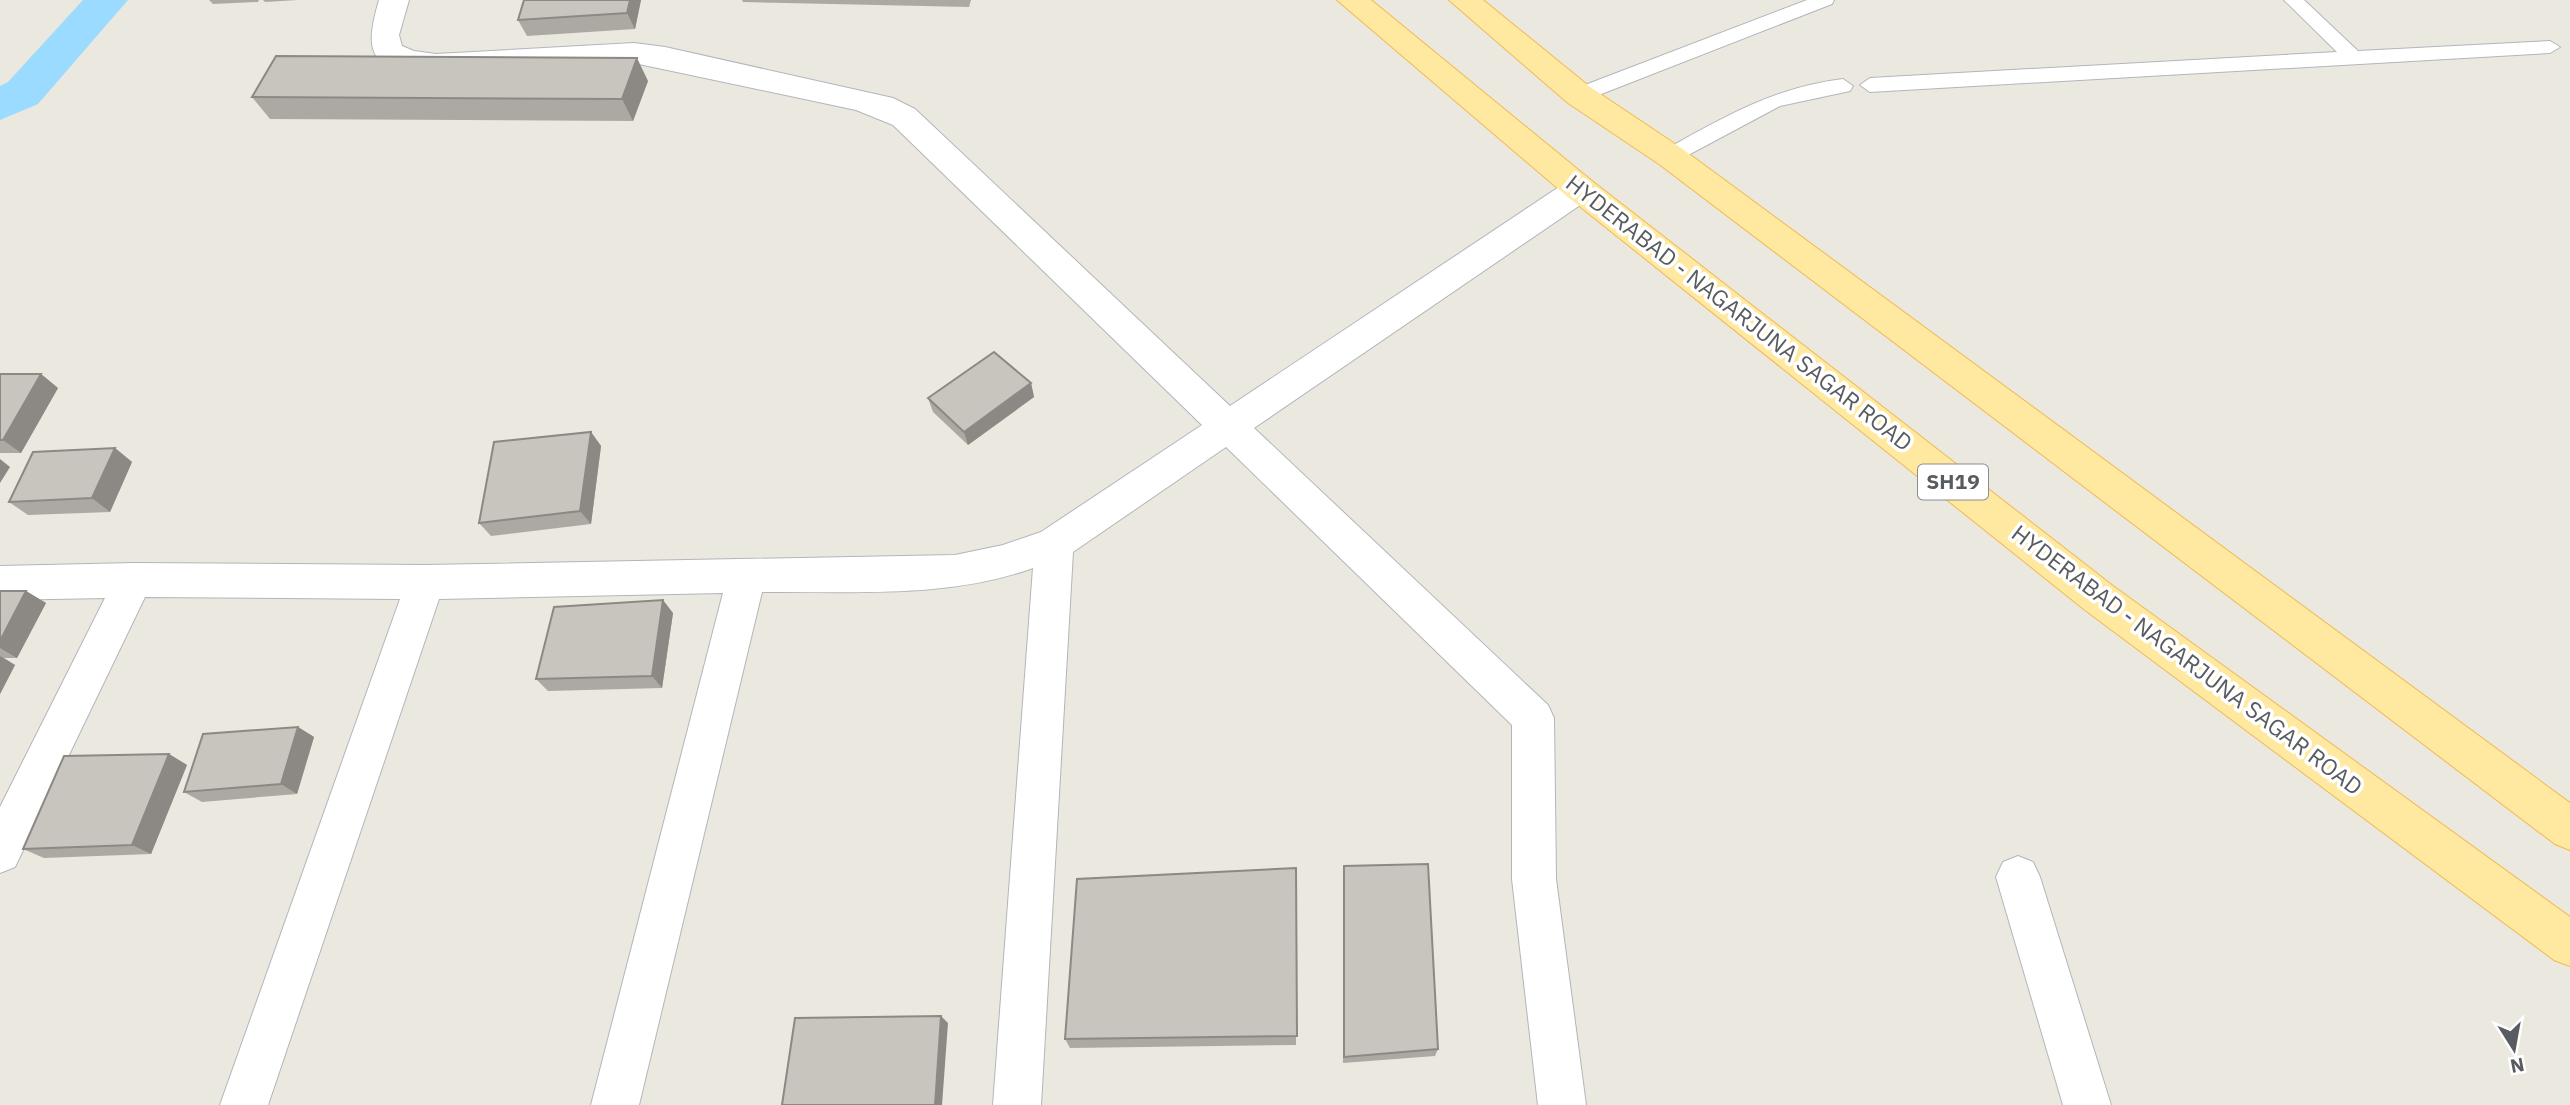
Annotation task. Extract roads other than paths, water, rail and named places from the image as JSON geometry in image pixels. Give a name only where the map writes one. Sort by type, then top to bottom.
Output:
[{"type":"main road","name":"HYDERABAD - NAGARJUNA SAGAR ROAD","points":[[1352,0],[1580,189],[2099,598],[2570,944]]},
{"type":"main road","points":[[1464,0],[1579,95],[1670,156],[2570,829]]},
{"type":"street","points":[[394,0],[384,35],[388,52],[409,61],[436,64],[634,53],[665,57],[856,99],[882,106],[904,117],[1533,718],[1534,879],[1562,1105]]},
{"type":"street","points":[[0,583],[134,580],[425,582],[746,578],[955,572],[1003,562],[1054,544],[1580,189]]},
{"type":"street","points":[[1017,1105],[1054,544]]},
{"type":"street","points":[[615,1105],[746,578]]},
{"type":"street","points":[[0,852],[134,580]]},
{"type":"street","points":[[244,1105],[425,582]]},
{"type":"street","points":[[2018,877],[2087,1105]]},
{"type":"lane","points":[[1579,95],[1825,0]]},
{"type":"lane","points":[[2293,0],[2351,55]]},
{"type":"lane","points":[[1870,85],[2351,55],[2550,47]]},
{"type":"lane","points":[[1670,156],[1773,99],[1817,88],[1843,86]]},
{"type":"waterway","points":[[0,105],[23,93],[107,0]]}]
